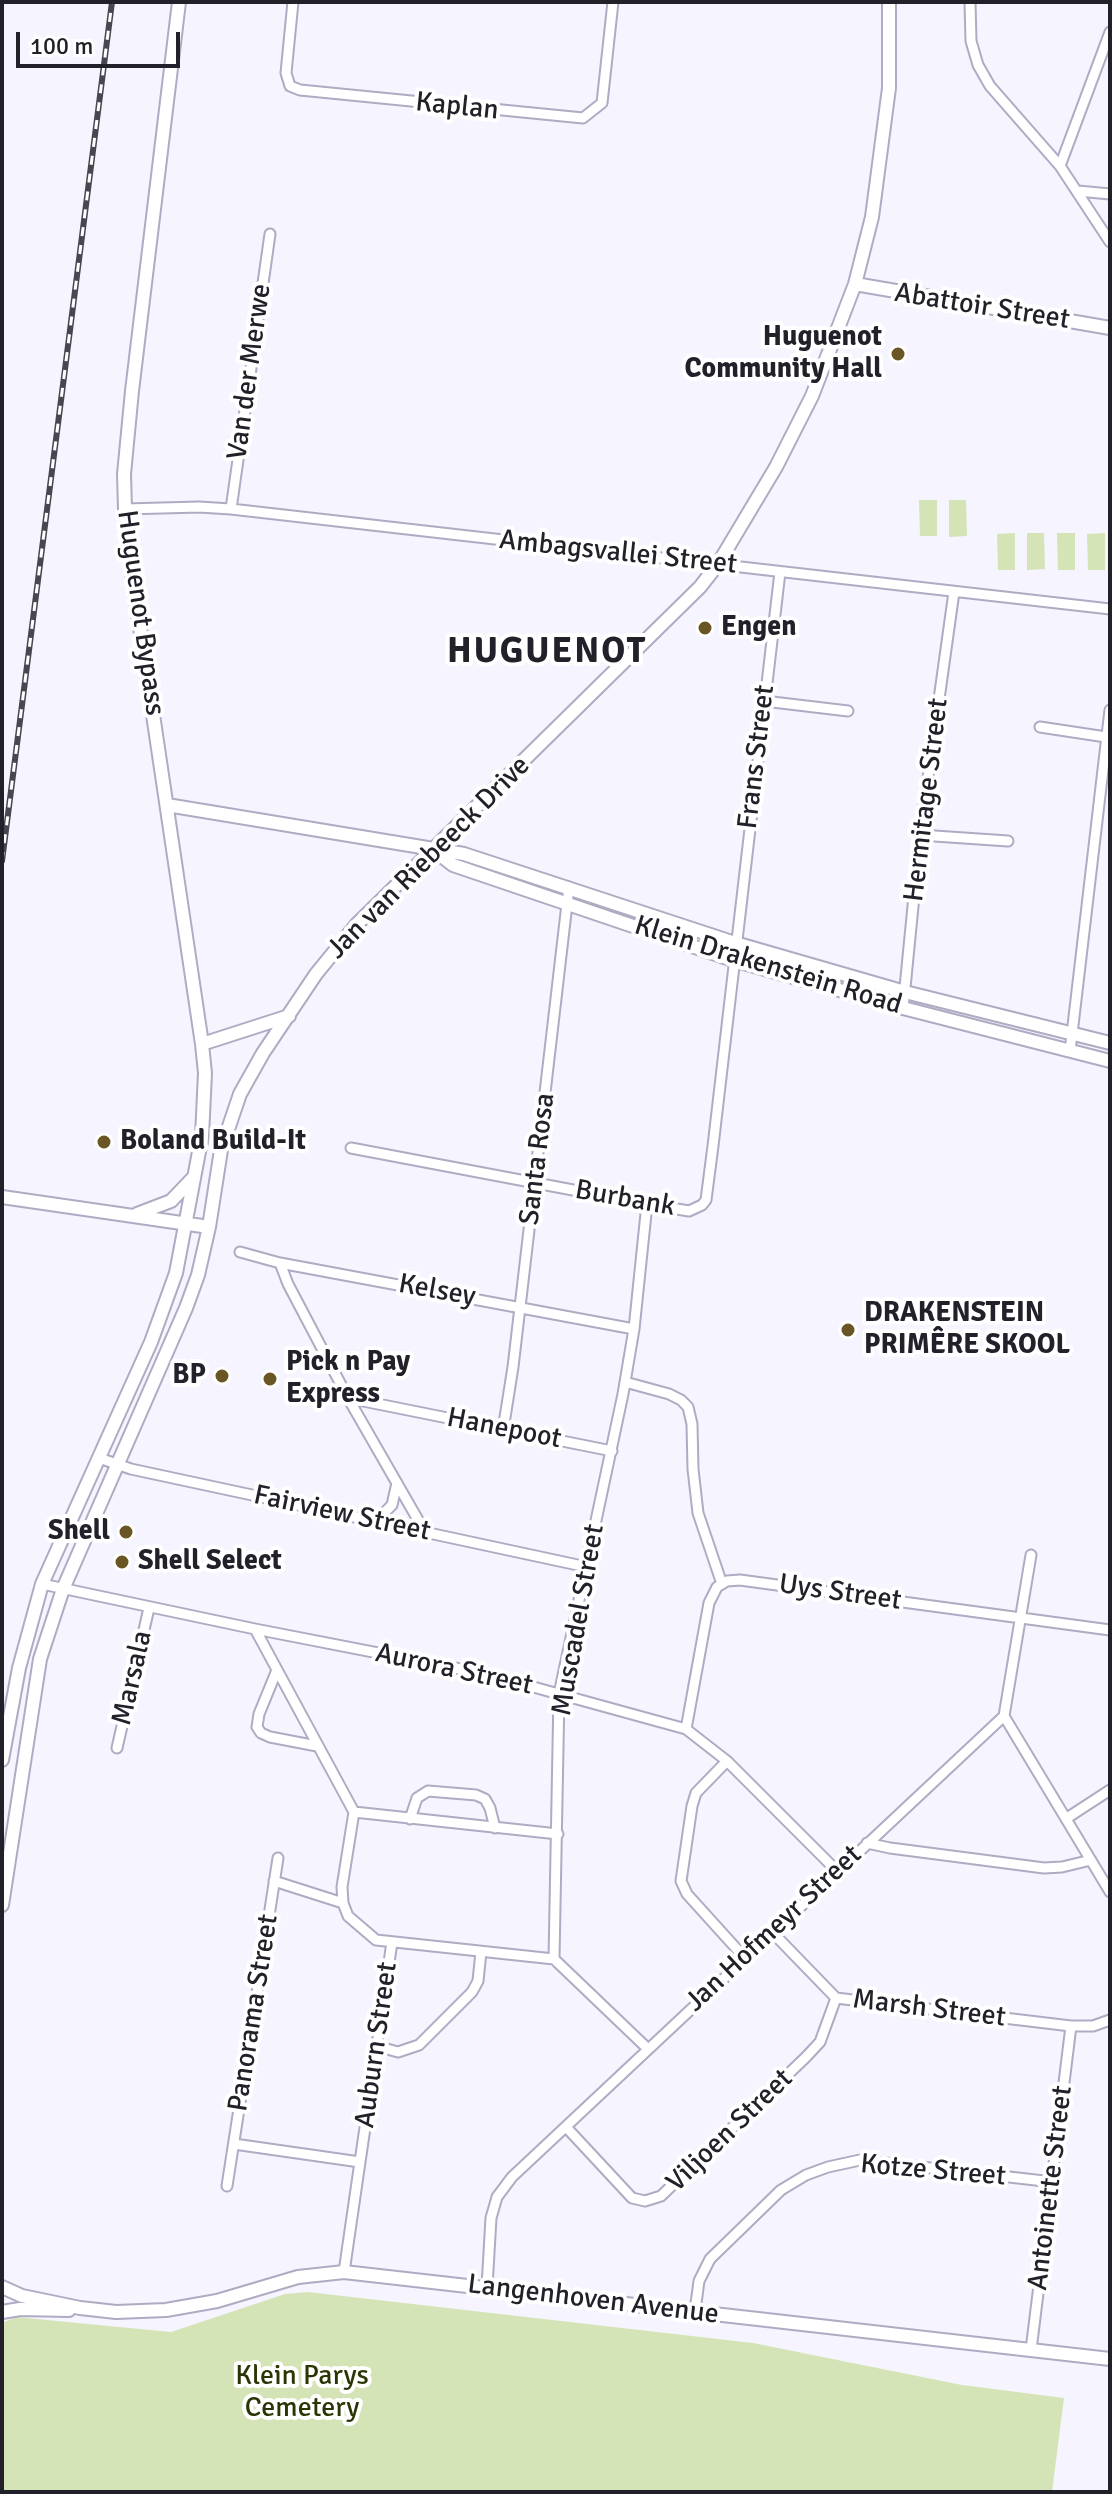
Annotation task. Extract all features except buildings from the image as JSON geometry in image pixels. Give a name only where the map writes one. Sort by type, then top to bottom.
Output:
[{"type":"main road","name":"Huguenot Bypass","points":[[179,2],[124,474],[130,560],[202,1044],[205,1106],[187,1223]]},
{"type":"main road","name":"Jan van Riebeeck Drive","points":[[2,1905],[40,1659],[63,1589],[198,1275],[221,1150],[232,1114],[252,1070],[316,974],[356,925],[700,587],[718,564],[776,467],[812,396],[855,284],[872,217],[889,88],[889,2]]},
{"type":"main road","name":"Abattoir Street","points":[[855,284],[1110,328]]},
{"type":"main road","name":"Klein Drakenstein Road","points":[[167,805],[464,854],[735,943],[905,992],[1110,1043]]},
{"type":"main road","name":"Klein Drakenstein Road","points":[[433,850],[453,865],[733,960],[1110,1061]]},
{"type":"main road","points":[[202,1044],[289,1016]]},
{"type":"main road","points":[[134,1215],[171,1201],[195,1176]]},
{"type":"main road","points":[[2,1197],[209,1227]]},
{"type":"main road","points":[[2,1760],[19,1668],[42,1584],[151,1342],[176,1273],[187,1223]]},
{"type":"main road","name":"Langenhoven Avenue","points":[[2,2287],[22,2296],[80,2308],[116,2312],[166,2310],[217,2301],[298,2277],[344,2272],[1110,2359]]},
{"type":"main road","name":"Langenhoven Avenue","points":[[2,2312],[80,2308]]},
{"type":"street","name":"Kaplan","points":[[293,2],[286,73],[290,86],[300,90],[583,118],[602,103],[613,2]]},
{"type":"street","points":[[970,2],[971,41],[978,65],[990,86],[1060,166],[1110,242]]},
{"type":"street","points":[[1060,166],[1110,32]]},
{"type":"street","points":[[1078,191],[1110,194]]},
{"type":"street","name":"Van der Merwe","points":[[231,509],[270,234]]},
{"type":"street","name":"Ambagsvallei Street","points":[[125,509],[231,509],[1110,609]]},
{"type":"street","name":"Frans Street","points":[[733,960],[780,572]]},
{"type":"street","name":"Hermitage Street","points":[[903,1008],[920,835],[954,592]]},
{"type":"street","points":[[764,701],[848,711]]},
{"type":"street","points":[[1070,1051],[1110,710]]},
{"type":"street","points":[[1040,727],[1106,737]]},
{"type":"street","points":[[920,835],[1008,841]]},
{"type":"street","name":"Santa Rosa","points":[[503,1430],[569,887]]},
{"type":"street","name":"Burbank","points":[[351,1148],[647,1204],[697,1210],[706,1200],[733,960]]},
{"type":"street","name":"Muscadel Street","points":[[554,1959],[559,1694],[625,1382],[634,1329],[647,1204]]},
{"type":"street","name":"Kelsey","points":[[240,1252],[280,1263],[634,1329]]},
{"type":"street","points":[[280,1263],[348,1398],[425,1532]]},
{"type":"street","points":[[625,1382],[669,1394],[688,1407],[698,1513],[722,1584],[717,1587],[709,1603],[686,1729]]},
{"type":"street","name":"Hanepoot","points":[[348,1398],[612,1451]]},
{"type":"street","name":"Fairview Street","points":[[99,1458],[131,1469],[587,1567]]},
{"type":"street","points":[[376,1521],[392,1505],[397,1483]]},
{"type":"street","points":[[1031,1555],[1004,1716],[1110,1892]]},
{"type":"street","name":"Uys Street","points":[[722,1584],[740,1580],[1110,1630]]},
{"type":"street","name":"Aurora Street","points":[[42,1584],[486,1674],[686,1729],[727,1761],[837,1871]]},
{"type":"street","name":"Marsala","points":[[117,1748],[149,1608]]},
{"type":"street","points":[[255,1629],[354,1812],[342,1887],[343,1903]]},
{"type":"street","points":[[277,1670],[259,1714],[257,1727],[270,1737],[317,1746]]},
{"type":"street","name":"Jan Hofmeyr Street","points":[[487,2287],[491,2218],[497,2197],[512,2177],[1004,1716]]},
{"type":"street","points":[[727,1761],[696,1793],[683,1852],[681,1881],[687,1894],[744,1957]]},
{"type":"street","points":[[1067,1818],[1110,1790]]},
{"type":"street","points":[[410,1819],[417,1798],[428,1791],[476,1795],[485,1799],[495,1828]]},
{"type":"street","points":[[354,1812],[558,1834]]},
{"type":"street","points":[[867,1843],[1044,1868],[1091,1860]]},
{"type":"street","name":"Panorama Street","points":[[227,2186],[278,1858]]},
{"type":"street","name":"Panorama Street","points":[[274,1881],[343,1903]]},
{"type":"street","name":"Auburn Street","points":[[343,1903],[348,1916],[365,1933],[376,1940],[392,1942],[344,2272]]},
{"type":"street","name":"Marsh Street","points":[[773,1933],[836,1998],[1071,2026],[1093,2026],[1110,2020]]},
{"type":"street","points":[[392,1942],[554,1959],[647,2048]]},
{"type":"street","points":[[376,2046],[398,2052],[419,2045],[472,1992],[478,1981],[481,1952]]},
{"type":"street","name":"Viljoen Street","points":[[566,2127],[632,2198],[645,2201],[661,2196],[813,2049],[828,2025],[836,1998]]},
{"type":"street","name":"Antoinette Street","points":[[1031,2350],[1071,2026]]},
{"type":"street","name":"Panorama Street","points":[[234,2144],[360,2162]]},
{"type":"street","name":"Kotze Street","points":[[695,2311],[699,2281],[710,2259],[781,2190],[817,2171],[860,2160],[1053,2182]]},
{"type":"green space","points":[[919,500],[937,500],[937,536],[920,536]]},
{"type":"green space","points":[[949,500],[966,500],[967,536],[949,537]]},
{"type":"green space","points":[[1015,533],[1015,570],[998,570],[997,534]]},
{"type":"green space","points":[[1027,533],[1044,533],[1045,569],[1027,570]]},
{"type":"green space","points":[[1057,533],[1075,533],[1075,570],[1058,570]]},
{"type":"green space","points":[[1105,533],[1105,570],[1088,570],[1087,534]]},
{"type":"green space","name":"Klein Parys Cemetery","points":[[308,2292],[753,2343],[962,2385],[1064,2398],[1052,2492],[2,2492],[2,2323],[16,2317],[171,2332],[285,2294]]},
{"type":"railway","points":[[2,861],[112,2]]},
{"type":"place","name":"Huguenot Community Hall","points":[[898,354]]},
{"type":"place","name":"Engen","points":[[705,628]]},
{"type":"place","name":"Boland Build-It","points":[[104,1142]]},
{"type":"place","name":"DRAKENSTEIN PRIMÊRE SKOOL","points":[[848,1330]]},
{"type":"place","name":"BP","points":[[222,1376]]},
{"type":"place","name":"Pick n Pay Express","points":[[270,1379]]},
{"type":"place","name":"Shell","points":[[126,1532]]},
{"type":"place","name":"Shell Select","points":[[122,1562]]},
{"type":"district","name":"HUGUENOT","points":[[547,653]]}]
